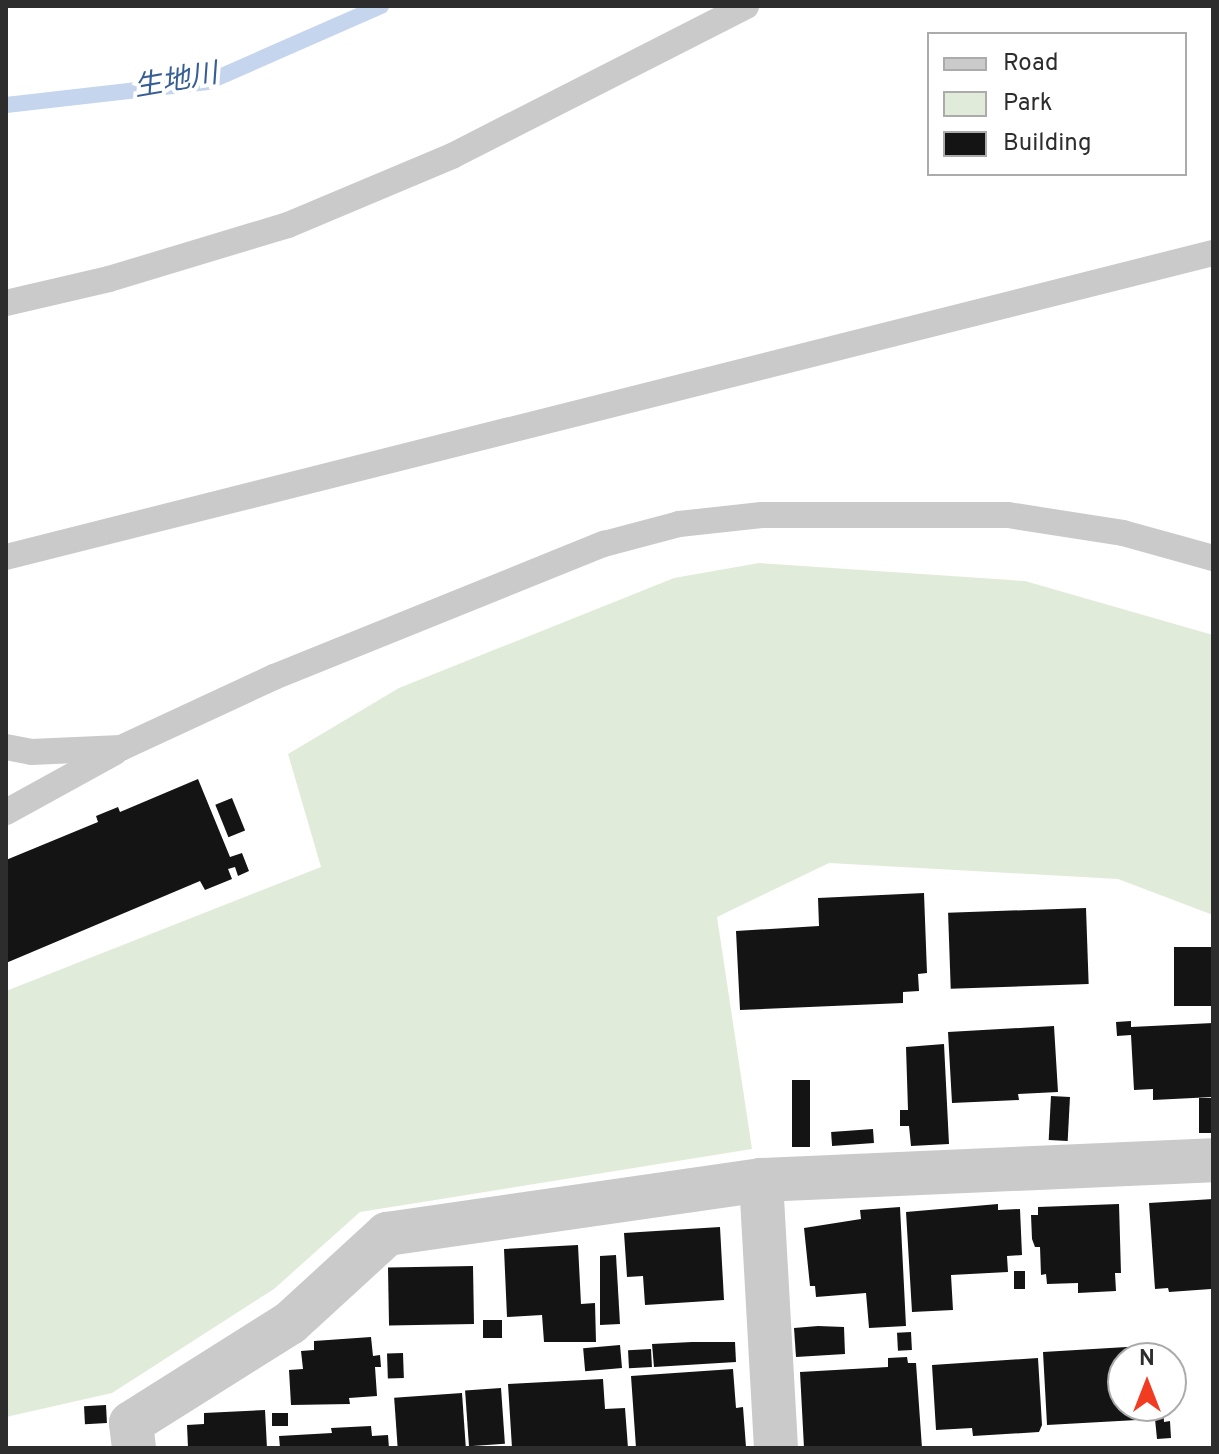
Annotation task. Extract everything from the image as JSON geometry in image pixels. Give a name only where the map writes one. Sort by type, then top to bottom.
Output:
[{"type":"street","points":[[134,1448],[131,1423],[290,1323],[387,1234],[761,1180],[1213,1160]]},
{"type":"street","points":[[761,1180],[776,1448]]},
{"type":"lane","points":[[6,303],[109,279],[288,225],[452,156],[746,6]]},
{"type":"lane","points":[[6,557],[1213,253]]},
{"type":"lane","points":[[6,812],[121,748],[274,677],[604,544],[679,524],[762,515],[1008,515],[1123,533],[1213,558]]},
{"type":"lane","points":[[6,747],[31,752],[121,748]]},
{"type":"green space","points":[[759,563],[1025,581],[1213,635],[1213,915],[1118,879],[829,863],[717,917],[752,1149],[360,1212],[274,1289],[112,1393],[6,1417],[6,991],[321,867],[288,754],[399,688],[674,578]]},
{"type":"building","points":[[198,779],[230,857],[242,853],[249,871],[238,876],[235,867],[228,869],[232,879],[205,890],[200,881],[6,963],[6,860],[98,822],[96,816],[118,807],[120,812]]},
{"type":"building","points":[[232,798],[245,830],[228,837],[215,805]]},
{"type":"building","points":[[924,893],[927,973],[918,974],[919,991],[903,992],[903,1003],[740,1010],[736,931],[819,926],[818,898]]},
{"type":"building","points":[[1086,908],[1089,984],[951,989],[948,913]]},
{"type":"building","points":[[1174,947],[1213,947],[1213,1006],[1174,1006]]},
{"type":"building","points":[[1131,1021],[1131,1027],[1213,1023],[1213,1097],[1153,1100],[1153,1089],[1134,1090],[1131,1035],[1117,1036],[1116,1022]]},
{"type":"building","points":[[1054,1026],[1058,1092],[1018,1094],[1019,1100],[952,1103],[948,1032]]},
{"type":"building","points":[[944,1044],[949,1144],[911,1146],[909,1126],[900,1126],[900,1110],[908,1110],[906,1047]]},
{"type":"building","points":[[792,1080],[810,1080],[810,1147],[792,1147]]},
{"type":"building","points":[[1051,1096],[1070,1097],[1068,1141],[1049,1140]]},
{"type":"building","points":[[1199,1098],[1213,1098],[1213,1133],[1199,1133]]},
{"type":"building","points":[[873,1129],[874,1143],[832,1146],[831,1132]]},
{"type":"building","points":[[1213,1199],[1211,1289],[1169,1292],[1168,1288],[1155,1289],[1149,1203]]},
{"type":"building","points":[[998,1204],[998,1210],[1020,1209],[1022,1255],[1007,1256],[1008,1272],[951,1275],[953,1310],[912,1312],[906,1212]]},
{"type":"building","points":[[1119,1204],[1121,1273],[1115,1273],[1116,1291],[1078,1293],[1078,1283],[1047,1284],[1046,1274],[1041,1275],[1040,1247],[1035,1247],[1032,1239],[1031,1215],[1038,1215],[1038,1207]]},
{"type":"building","points":[[900,1207],[906,1326],[869,1328],[866,1293],[816,1297],[815,1286],[810,1286],[804,1228],[861,1219],[860,1210]]},
{"type":"building","points":[[720,1227],[724,1300],[645,1305],[643,1276],[627,1277],[624,1233]]},
{"type":"building","points":[[578,1245],[581,1304],[595,1303],[596,1342],[544,1342],[542,1315],[507,1317],[504,1249]]},
{"type":"building","points":[[616,1255],[620,1324],[600,1325],[600,1256]]},
{"type":"building","points":[[473,1266],[474,1324],[389,1325],[388,1267]]},
{"type":"building","points":[[1014,1271],[1025,1271],[1025,1289],[1014,1289]]},
{"type":"building","points":[[483,1320],[502,1320],[502,1338],[483,1338]]},
{"type":"building","points":[[844,1327],[845,1354],[796,1357],[794,1328]]},
{"type":"building","points":[[911,1332],[912,1350],[898,1351],[897,1333]]},
{"type":"building","points":[[371,1337],[373,1356],[380,1355],[381,1367],[375,1367],[377,1396],[349,1398],[350,1404],[291,1405],[289,1370],[303,1369],[301,1351],[314,1350],[314,1341]]},
{"type":"building","points":[[735,1342],[736,1362],[654,1367],[652,1344]]},
{"type":"building","points":[[620,1345],[622,1368],[585,1371],[583,1348]]},
{"type":"building","points":[[1107,1348],[1107,1422],[1047,1425],[1043,1352]]},
{"type":"building","points":[[651,1349],[652,1367],[629,1368],[628,1350]]},
{"type":"building","points":[[403,1353],[404,1378],[388,1379],[387,1354]]},
{"type":"building","points":[[907,1357],[908,1363],[916,1363],[922,1448],[804,1448],[800,1372],[888,1367],[888,1358]]},
{"type":"building","points":[[1038,1358],[1042,1425],[1039,1432],[973,1436],[972,1428],[936,1430],[932,1365]]},
{"type":"building","points":[[733,1369],[736,1408],[743,1407],[746,1447],[636,1448],[631,1376]]},
{"type":"building","points":[[603,1379],[605,1409],[625,1408],[628,1448],[512,1448],[508,1384]]},
{"type":"building","points":[[501,1388],[505,1444],[469,1446],[465,1391]]},
{"type":"building","points":[[462,1393],[466,1448],[398,1448],[394,1398]]},
{"type":"building","points":[[106,1405],[107,1423],[85,1424],[84,1406]]},
{"type":"building","points":[[265,1410],[267,1448],[188,1448],[187,1425],[204,1424],[204,1413]]},
{"type":"building","points":[[272,1413],[288,1413],[288,1426],[272,1426]]},
{"type":"building","points":[[1155,1422],[1170,1422],[1171,1438],[1157,1439]]},
{"type":"building","points":[[371,1426],[372,1436],[388,1435],[389,1448],[280,1448],[279,1436],[332,1433],[331,1428]]},
{"type":"waterway","name":"生地川","points":[[6,105],[208,82],[381,6]]}]
